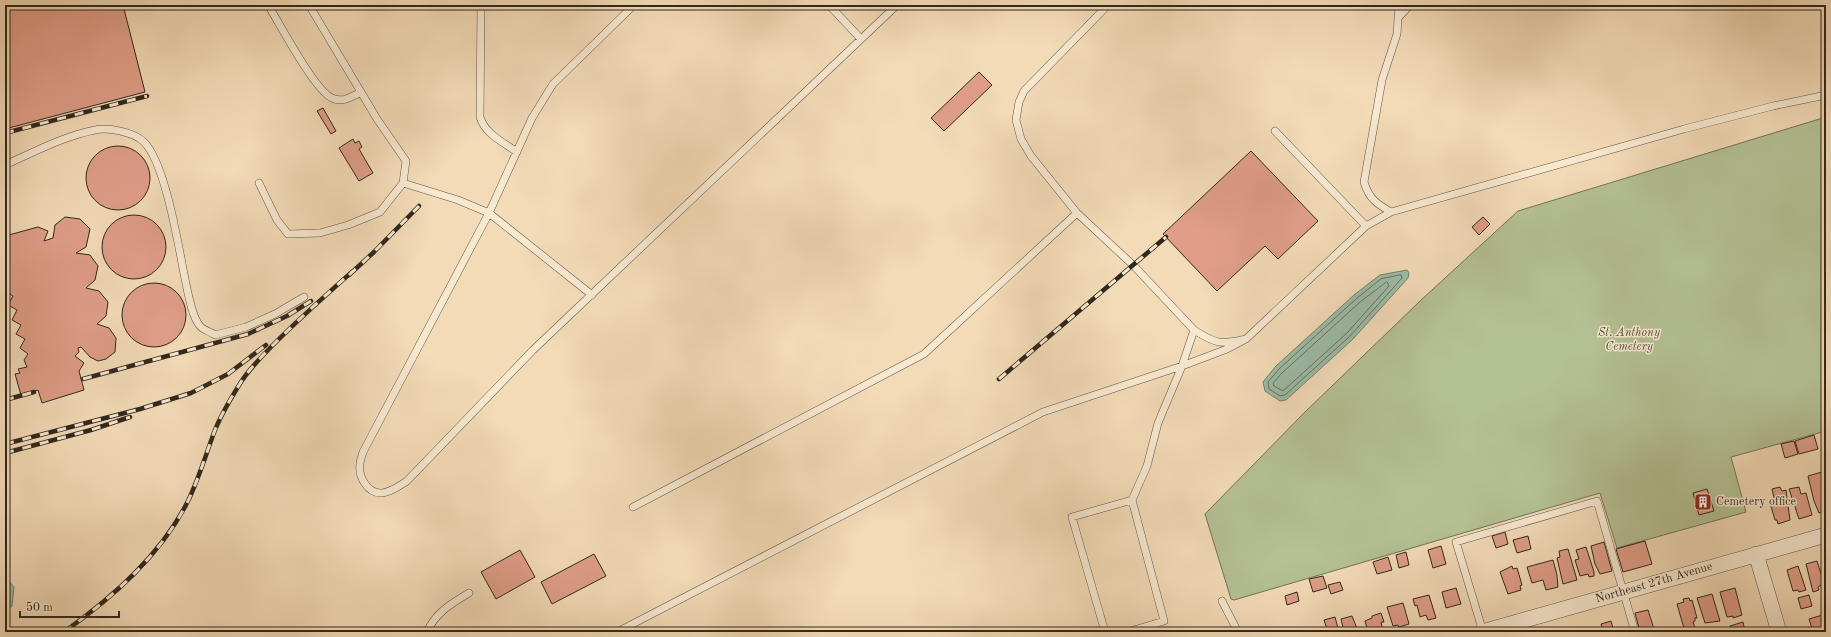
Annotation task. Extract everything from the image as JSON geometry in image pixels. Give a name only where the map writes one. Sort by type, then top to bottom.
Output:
[{"type":"street","name":"Northeast 27th Avenue","points":[[1486,631],[1826,534]]},
{"type":"street","points":[[1756,554],[1779,632]]},
{"type":"lane","points":[[268,5],[313,80],[332,98],[345,100],[361,92]]},
{"type":"lane","points":[[259,183],[277,220],[288,234],[320,233],[348,225],[380,212],[403,183],[406,161],[361,92],[309,5]]},
{"type":"lane","points":[[481,5],[480,117],[482,124],[490,134],[517,152]]},
{"type":"lane","points":[[634,5],[553,84],[532,118],[489,214],[363,452],[360,465],[362,480],[370,490],[381,493],[394,490],[408,481],[533,350],[897,5]]},
{"type":"lane","points":[[829,5],[861,39]]},
{"type":"lane","points":[[1108,5],[1024,91],[1019,102],[1016,120],[1021,139],[1031,156],[1077,213],[1134,266],[1194,330],[1209,340],[1226,344],[1246,339]]},
{"type":"lane","points":[[1391,212],[1376,203],[1366,189],[1364,182],[1382,80],[1397,34],[1399,5]]},
{"type":"lane","points":[[1398,18],[1410,5]]},
{"type":"lane","points":[[617,632],[1025,421],[1069,402],[1182,366],[1227,349],[1246,339],[1366,226],[1391,212],[1684,129],[1773,106],[1826,95]]},
{"type":"lane","points":[[5,165],[69,137],[96,130],[122,131],[143,141],[156,160],[173,218],[188,292],[194,314],[200,326],[215,335],[246,327],[275,314],[304,296]]},
{"type":"lane","points":[[1275,131],[1366,226]]},
{"type":"lane","points":[[403,183],[458,200],[489,214],[592,295]]},
{"type":"lane","points":[[633,507],[924,354],[1077,213]]},
{"type":"lane","points":[[1127,632],[1164,621],[1132,500],[1147,466],[1158,423],[1182,366],[1194,330]]},
{"type":"lane","points":[[1105,632],[1072,517],[1132,500]]},
{"type":"lane","points":[[1486,631],[1456,542],[1598,501],[1635,632]]},
{"type":"lane","points":[[427,632],[435,618],[448,605],[469,593]]},
{"type":"lane","points":[[1222,601],[1238,632]]},
{"type":"green space","name":"St. Anthony Cemetery","points":[[1826,117],[1826,431],[1731,457],[1746,512],[1617,548],[1600,493],[1234,600],[1231,599],[1205,514],[1305,412],[1420,301],[1518,211]]},
{"type":"water","points":[[1407,270],[1409,273],[1408,278],[1353,339],[1286,400],[1280,401],[1265,391],[1263,382],[1276,366],[1354,295],[1380,275]]},
{"type":"water","points":[[5,577],[14,587],[12,606],[5,612]]},
{"type":"building","points":[[5,5],[123,5],[145,92],[5,129]]},
{"type":"building","points":[[979,72],[992,85],[944,131],[931,118]]},
{"type":"building","points":[[323,108],[336,131],[331,134],[317,111]]},
{"type":"building","points":[[353,139],[355,143],[359,141],[362,147],[359,149],[373,173],[359,181],[339,148]]},
{"type":"building","points":[[118,146],[130,148],[141,155],[148,166],[150,178],[148,190],[141,201],[130,208],[118,210],[106,208],[95,201],[88,190],[86,178],[88,166],[95,155],[106,148]]},
{"type":"building","points":[[1251,151],[1318,221],[1278,259],[1265,246],[1217,291],[1163,234]]},
{"type":"building","points":[[134,215],[146,217],[157,224],[164,235],[166,247],[164,259],[157,270],[146,277],[134,279],[122,277],[111,270],[104,259],[102,247],[104,235],[111,224],[122,217]]},
{"type":"building","points":[[65,217],[80,219],[90,229],[86,247],[76,253],[90,255],[98,266],[95,280],[86,288],[99,291],[108,302],[106,316],[97,324],[109,328],[116,338],[115,352],[106,359],[98,361],[90,357],[81,347],[78,348],[79,352],[75,356],[84,363],[79,371],[84,390],[42,403],[38,390],[21,395],[15,374],[20,373],[18,369],[27,367],[24,360],[28,354],[20,348],[25,339],[16,334],[21,325],[12,320],[17,310],[8,305],[13,296],[5,291],[9,281],[5,279],[5,236],[38,227],[48,231],[44,241],[53,238],[55,225]]},
{"type":"building","points":[[1483,217],[1490,224],[1479,235],[1472,227]]},
{"type":"building","points":[[154,283],[166,285],[177,292],[184,303],[186,315],[184,327],[177,338],[166,345],[154,347],[142,345],[131,338],[124,327],[122,315],[124,303],[131,292],[142,285]]},
{"type":"building","points":[[1814,435],[1818,449],[1799,454],[1795,441]]},
{"type":"building","points":[[1794,441],[1798,454],[1785,458],[1781,444]]},
{"type":"building","points":[[1822,472],[1826,486],[1826,511],[1819,513],[1814,501],[1808,476]]},
{"type":"building","points":[[1780,487],[1782,491],[1786,490],[1790,520],[1778,524],[1777,520],[1775,520],[1770,503],[1775,502],[1772,489]]},
{"type":"building","points":[[1799,487],[1801,494],[1806,493],[1812,515],[1799,519],[1789,489]]},
{"type":"building","name":"Cemetery office","points":[[1707,489],[1714,511],[1699,515],[1693,493]]},
{"type":"building","points":[[1505,532],[1508,544],[1496,548],[1492,536]]},
{"type":"building","points":[[1528,536],[1531,549],[1517,553],[1513,540]]},
{"type":"building","points":[[1645,541],[1652,564],[1623,572],[1616,549]]},
{"type":"building","points":[[1604,542],[1612,571],[1600,574],[1595,564],[1591,546]]},
{"type":"building","points":[[1441,546],[1446,564],[1433,568],[1428,550]]},
{"type":"building","points":[[1586,547],[1594,572],[1594,576],[1589,577],[1588,574],[1580,576],[1575,560],[1579,559],[1576,550]]},
{"type":"building","points":[[1568,549],[1577,580],[1563,584],[1557,558],[1560,557],[1559,551]]},
{"type":"building","points":[[520,550],[535,577],[496,599],[481,572]]},
{"type":"building","points":[[1406,552],[1409,565],[1399,568],[1396,555]]},
{"type":"building","points":[[594,554],[606,576],[552,604],[541,582]]},
{"type":"building","points":[[1388,557],[1392,570],[1377,574],[1373,562]]},
{"type":"building","points":[[1553,560],[1557,575],[1558,587],[1546,590],[1543,580],[1532,583],[1527,567]]},
{"type":"building","points":[[1817,561],[1824,583],[1818,587],[1819,590],[1813,592],[1806,564]]},
{"type":"building","points":[[1512,566],[1513,569],[1517,568],[1522,585],[1520,586],[1521,590],[1508,594],[1500,572]]},
{"type":"building","points":[[1798,566],[1806,590],[1799,592],[1798,590],[1793,591],[1787,570]]},
{"type":"building","points":[[1323,576],[1327,588],[1313,592],[1309,579]]},
{"type":"building","points":[[1340,582],[1343,590],[1331,594],[1328,585]]},
{"type":"building","points":[[1456,588],[1461,604],[1446,608],[1442,592]]},
{"type":"building","points":[[1735,588],[1742,615],[1733,618],[1733,616],[1727,617],[1720,592]]},
{"type":"building","points":[[1297,592],[1299,601],[1287,605],[1285,596]]},
{"type":"building","points":[[1712,594],[1720,621],[1705,623],[1697,598]]},
{"type":"building","points":[[1429,595],[1436,618],[1428,620],[1426,615],[1420,617],[1417,605],[1415,606],[1413,599]]},
{"type":"building","points":[[1809,595],[1812,606],[1801,609],[1798,598]]},
{"type":"building","points":[[1689,598],[1690,601],[1692,600],[1697,618],[1695,618],[1695,621],[1693,622],[1695,628],[1690,629],[1691,632],[1685,632],[1677,604],[1684,602],[1683,599]]},
{"type":"building","points":[[1403,603],[1409,624],[1399,627],[1398,625],[1393,626],[1387,607]]},
{"type":"building","points":[[1648,610],[1655,632],[1640,632],[1635,613]]},
{"type":"building","points":[[1381,613],[1384,622],[1381,622],[1383,632],[1368,632],[1365,621],[1372,618],[1372,616]]},
{"type":"building","points":[[1826,614],[1826,630],[1813,632],[1809,619]]},
{"type":"building","points":[[1352,616],[1358,631],[1344,632],[1341,619]]},
{"type":"building","points":[[1335,617],[1338,628],[1340,627],[1342,632],[1328,632],[1324,620]]},
{"type":"building","points":[[1611,621],[1614,632],[1603,632],[1601,624]]},
{"type":"building","points":[[1743,622],[1745,631],[1731,632],[1730,626]]},
{"type":"railway","points":[[5,133],[147,96]]},
{"type":"railway","points":[[349,275],[419,206]]},
{"type":"railway","points":[[999,379],[1166,237]]},
{"type":"railway","points":[[64,632],[118,589],[150,557],[177,521],[188,501],[215,430],[230,400],[245,377],[261,357],[284,334],[353,271]]},
{"type":"railway","points":[[83,379],[248,334],[287,316],[311,301]]},
{"type":"railway","points":[[5,444],[140,409],[191,393],[228,374],[266,345]]},
{"type":"railway","points":[[5,400],[34,392]]},
{"type":"railway","points":[[5,453],[91,430],[130,417]]},
{"type":"place","name":"Cemetery office","points":[[1703,502]]}]
